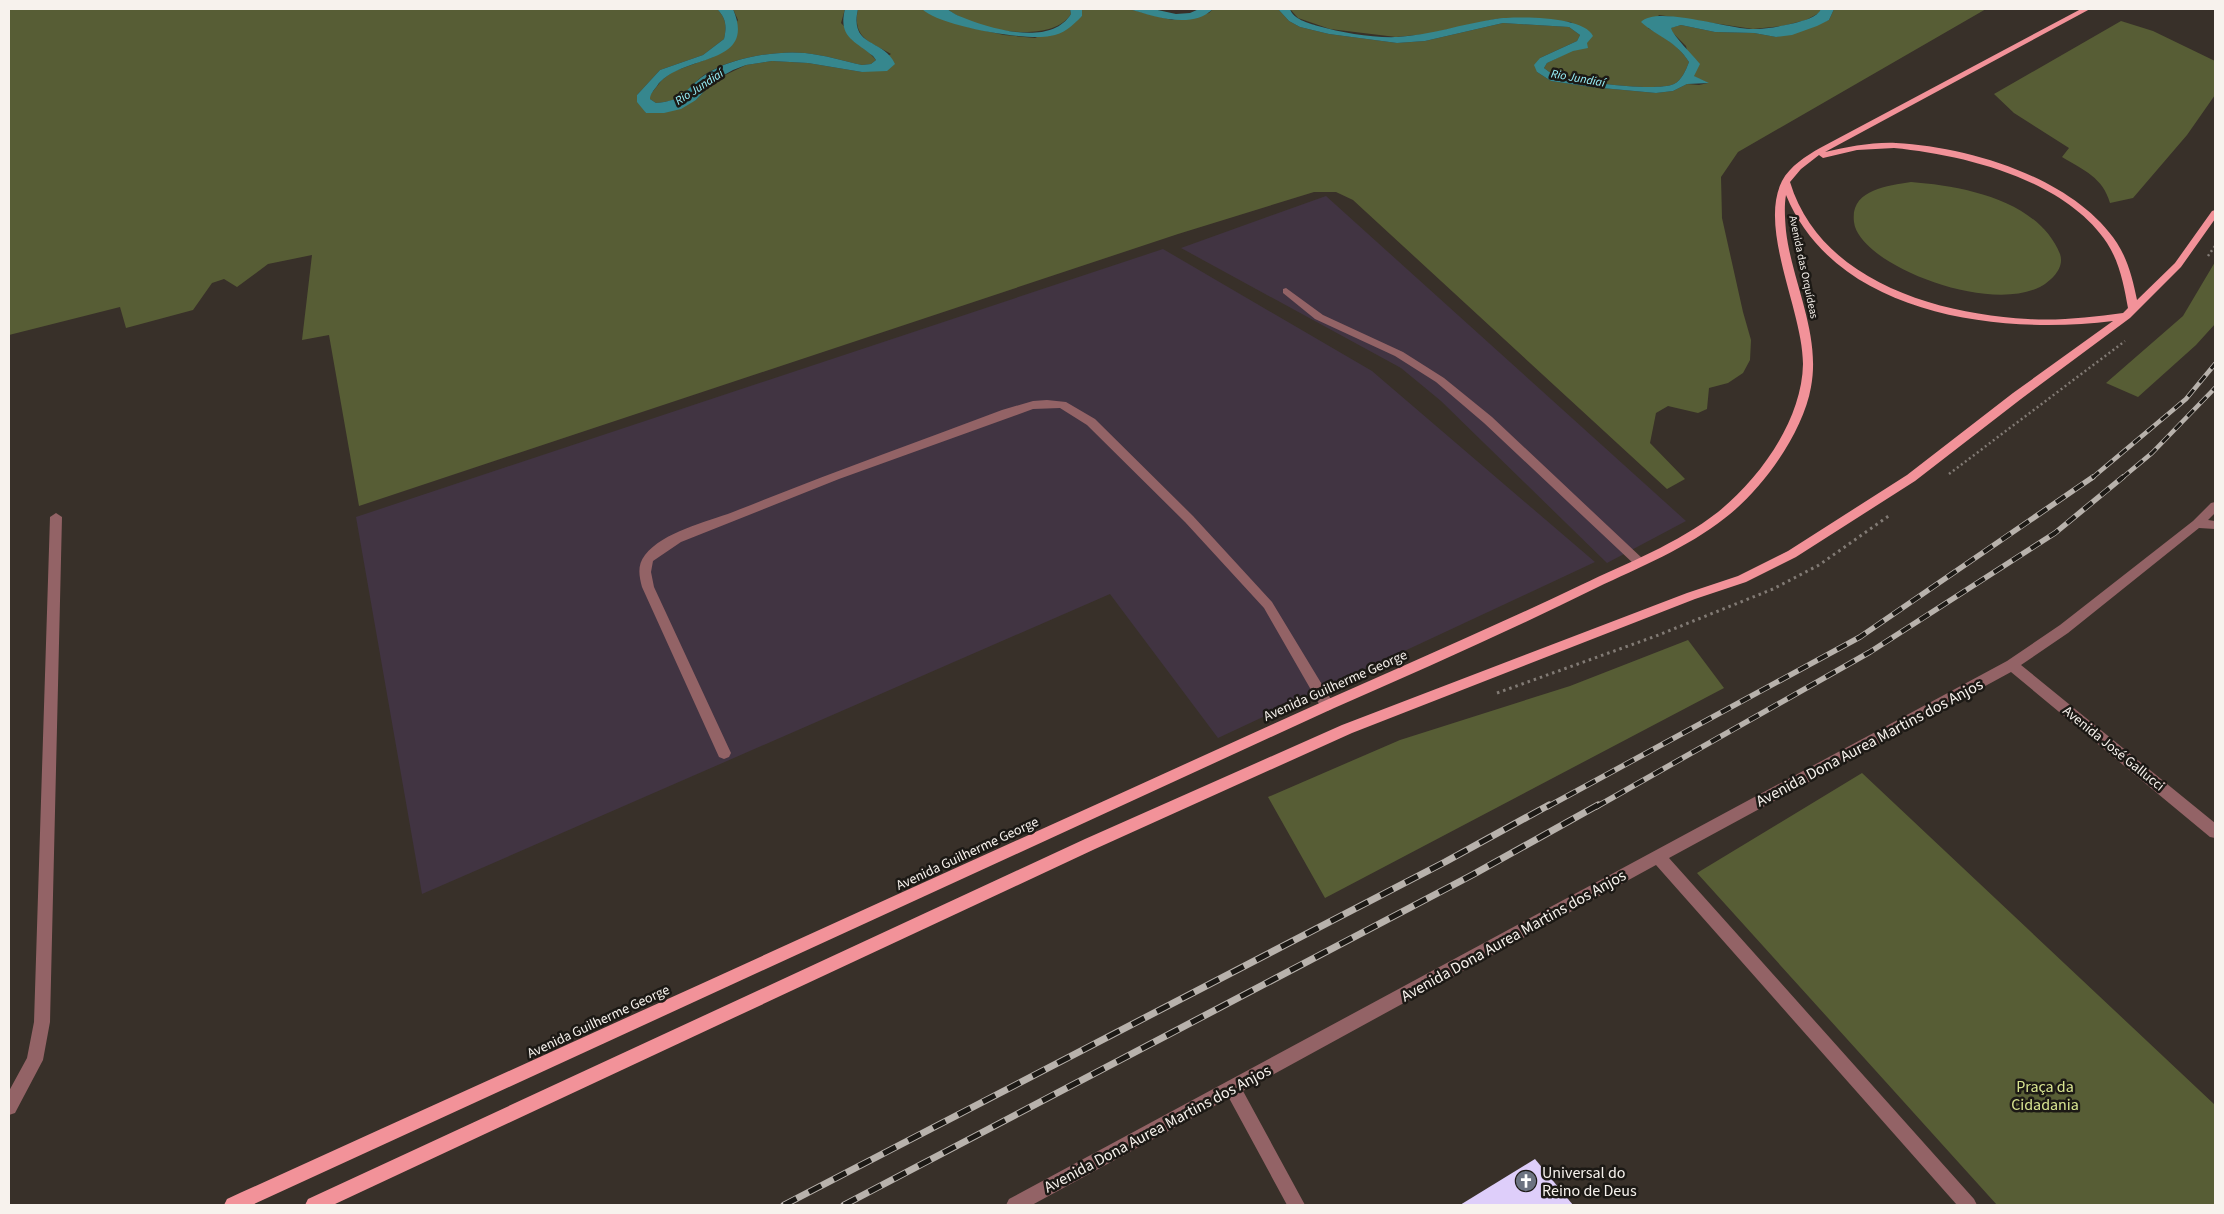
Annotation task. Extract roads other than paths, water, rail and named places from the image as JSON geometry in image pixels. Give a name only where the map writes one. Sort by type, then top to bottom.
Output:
[{"type":"main road","points":[[2086,9],[1868,124],[1823,150],[1802,166],[1786,182],[1802,220],[1818,242],[1852,270],[1899,294],[1953,313],[2010,322],[2062,322],[2130,312]]},
{"type":"main road","points":[[1802,166],[1817,158],[1840,150],[1893,146],[1933,150],[1961,156],[2015,173],[2063,198],[2083,212],[2107,236],[2126,272],[2130,312]]},
{"type":"main road","name":"Avenida das Orquídeas","points":[[1711,523],[1728,512],[1760,475],[1781,443],[1797,413],[1806,388],[1807,344],[1780,218],[1781,195],[1786,182]]},
{"type":"main road","points":[[314,1205],[1090,844],[1347,729],[1691,596],[1742,579],[1825,534],[1911,478],[2130,312],[2178,265],[2215,213]]},
{"type":"main road","name":"Avenida Guilherme George","points":[[233,1205],[1327,705],[1469,643],[1639,562],[1711,523]]},
{"type":"street","points":[[1286,291],[1319,317],[1399,354],[1440,380],[1488,420],[1639,562]]},
{"type":"street","points":[[724,753],[648,587],[644,575],[645,565],[650,557],[679,539],[799,490],[1006,413],[1047,404],[1062,406],[1077,412],[1091,422],[1189,519],[1268,605],[1327,705]]},
{"type":"street","name":"Avenida Dona Aurea Martins dos Anjos","points":[[1015,1205],[2012,665],[2064,629],[2197,524],[2215,506]]},
{"type":"street","points":[[9,1107],[35,1060],[42,1022],[56,517]]},
{"type":"street","points":[[2197,524],[2215,525]]},
{"type":"street","name":"Avenida José Gallucci","points":[[2012,665],[2215,832]]},
{"type":"street","points":[[1657,856],[1968,1205]]},
{"type":"street","points":[[1232,1088],[1296,1205]]},
{"type":"water","name":"Rio Jundiaí","points":[[717,9],[733,9],[738,28],[735,41],[726,51],[668,76],[657,86],[650,99],[656,103],[673,100],[684,94],[698,80],[715,69],[753,56],[793,52],[862,65],[871,64],[876,60],[873,56],[849,37],[846,32],[843,18],[845,9],[858,9],[858,30],[863,37],[890,56],[895,64],[887,71],[862,72],[808,63],[772,61],[746,65],[715,80],[696,100],[681,109],[664,113],[646,113],[637,102],[637,95],[660,70],[703,55],[724,39],[725,22]]},
{"type":"water","points":[[922,9],[946,9],[986,26],[1002,30],[1034,33],[1049,30],[1061,24],[1071,14],[1070,9],[1082,9],[1082,16],[1068,29],[1060,33],[1038,37],[983,31],[946,21]]},
{"type":"water","points":[[1129,9],[1153,9],[1176,14],[1190,13],[1199,9],[1213,9],[1194,19],[1172,20]]},
{"type":"water","points":[[1278,9],[1290,9],[1298,18],[1318,26],[1347,33],[1378,37],[1410,36],[1505,18],[1564,21],[1587,29],[1593,36],[1587,43],[1588,48],[1573,51],[1547,63],[1544,68],[1552,74],[1604,84],[1652,87],[1677,83],[1689,62],[1673,44],[1641,22],[1649,17],[1676,17],[1758,29],[1795,23],[1813,17],[1821,9],[1834,9],[1829,20],[1817,26],[1792,35],[1776,37],[1754,33],[1715,32],[1681,25],[1671,28],[1679,41],[1700,64],[1694,76],[1709,83],[1687,84],[1673,91],[1656,93],[1551,81],[1537,72],[1534,65],[1540,58],[1577,41],[1580,35],[1569,27],[1503,23],[1425,41],[1397,43],[1329,34],[1300,27],[1289,21]]},
{"type":"railway","points":[[2092,478],[2186,399],[2215,364]]},
{"type":"railway","points":[[2122,478],[2152,453],[2215,388]]},
{"type":"railway","points":[[1547,807],[1860,637],[2093,477]]},
{"type":"railway","points":[[1596,807],[1870,652],[2055,533],[2123,477]]},
{"type":"railway","points":[[784,1205],[1445,862],[1549,805]]},
{"type":"railway","points":[[844,1205],[1474,874],[1598,805]]},
{"type":"place","name":"Universal do Reino de Deus","points":[[1526,1181]]},
{"type":"park label","name":"Praça da Cidadania","points":[[2045,1095]]}]
